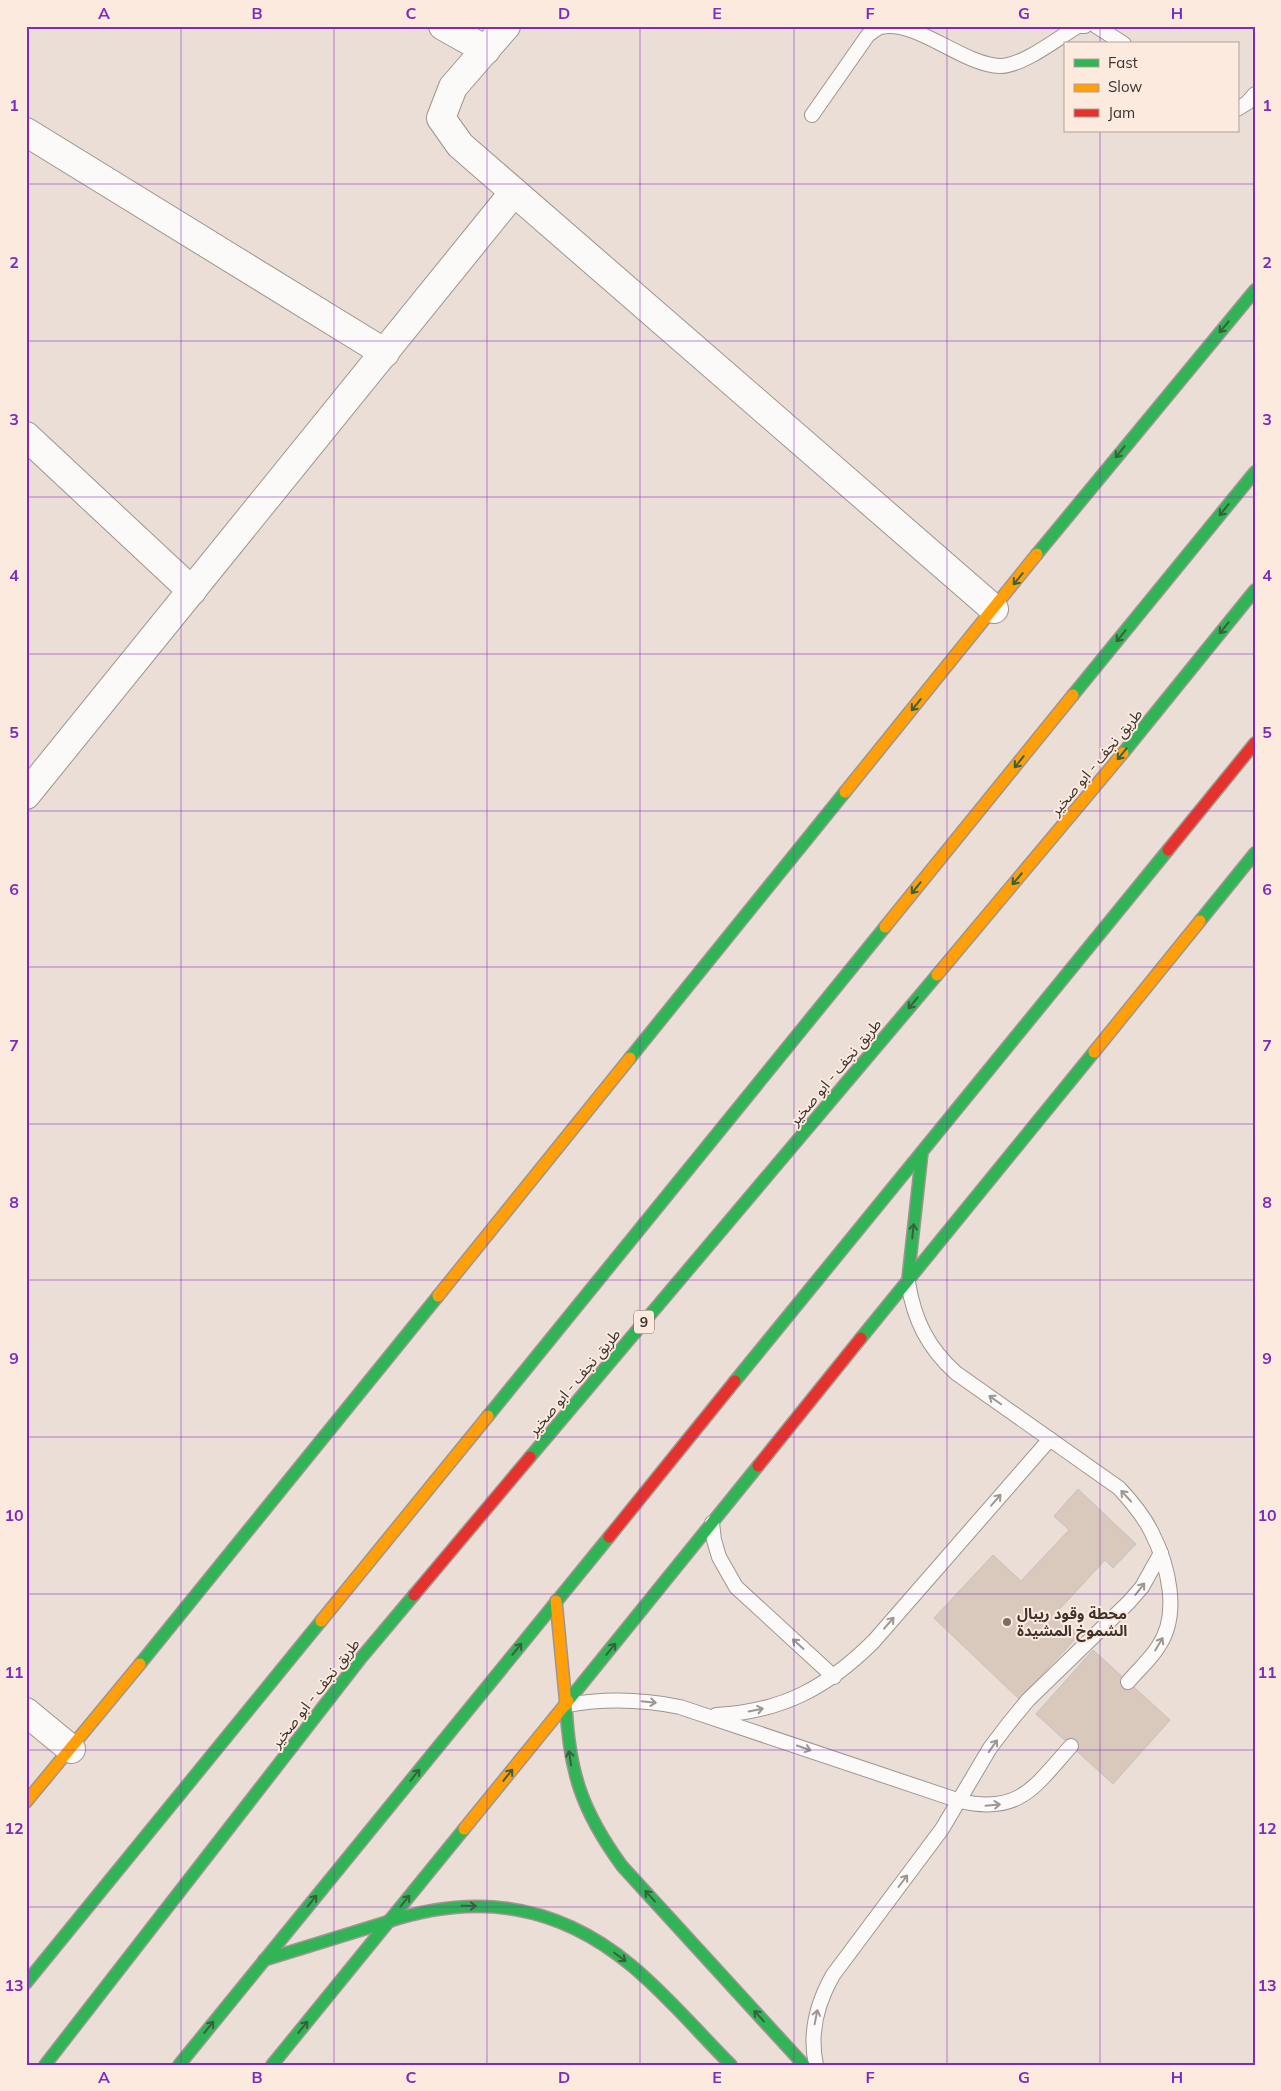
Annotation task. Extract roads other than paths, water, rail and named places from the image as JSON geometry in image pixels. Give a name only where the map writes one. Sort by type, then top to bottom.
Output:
[{"type":"main road","points":[[26,1802],[1255,290]]},
{"type":"main road","points":[[26,1983],[1255,472]]},
{"type":"main road","name":"طريق نجف - ابو صخير","points":[[45,2065],[361,1658],[1119,758],[1255,590]]},
{"type":"main road","points":[[179,2065],[1255,743]]},
{"type":"main road","points":[[272,2065],[566,1705],[908,1279],[1255,854]]},
{"type":"main road","points":[[908,1279],[922,1152]]},
{"type":"main road","points":[[556,1601],[566,1705],[566,1734],[573,1772],[589,1818],[604,1843],[622,1866],[804,2065]]},
{"type":"main road","points":[[264,1960],[423,1911],[470,1906],[497,1906],[534,1912],[569,1925],[602,1943],[632,1966],[731,2065]]},
{"type":"street","points":[[443,26],[486,50]]},
{"type":"street","points":[[506,26],[453,87],[441,118],[460,144],[994,609]]},
{"type":"street","points":[[26,132],[385,354]]},
{"type":"street","points":[[26,795],[385,354],[514,192]]},
{"type":"street","points":[[26,436],[192,591]]},
{"type":"street","points":[[26,1712],[71,1749]]},
{"type":"lane","points":[[812,115],[868,35],[880,27],[896,26],[914,32],[977,61],[1001,66],[1021,61],[1078,26],[1085,26]]},
{"type":"lane","points":[[1096,26],[1121,42]]},
{"type":"lane","points":[[1238,109],[1255,94]]},
{"type":"lane","points":[[908,1279],[911,1301],[917,1322],[927,1341],[940,1359],[956,1373],[1119,1488],[1136,1507],[1151,1529],[1161,1553],[1171,1595],[1170,1613],[1166,1631],[1158,1647],[1128,1682]]},
{"type":"lane","points":[[708,1716],[734,1714],[786,1701],[834,1677],[855,1660],[874,1641],[1050,1438]]},
{"type":"lane","points":[[712,1523],[719,1557],[736,1586],[834,1677]]},
{"type":"lane","points":[[816,2065],[813,2039],[816,2017],[826,1988],[833,1975],[942,1829],[990,1748],[1009,1723],[1028,1700],[1129,1602],[1153,1571],[1161,1553]]},
{"type":"lane","points":[[566,1705],[594,1700],[652,1701],[680,1707],[982,1806],[1004,1804],[1024,1795],[1041,1780],[1071,1746]]},
{"type":"place","name":"محطة وقود ريبال الشموخ المشيدة","points":[[1007,1622]]}]
